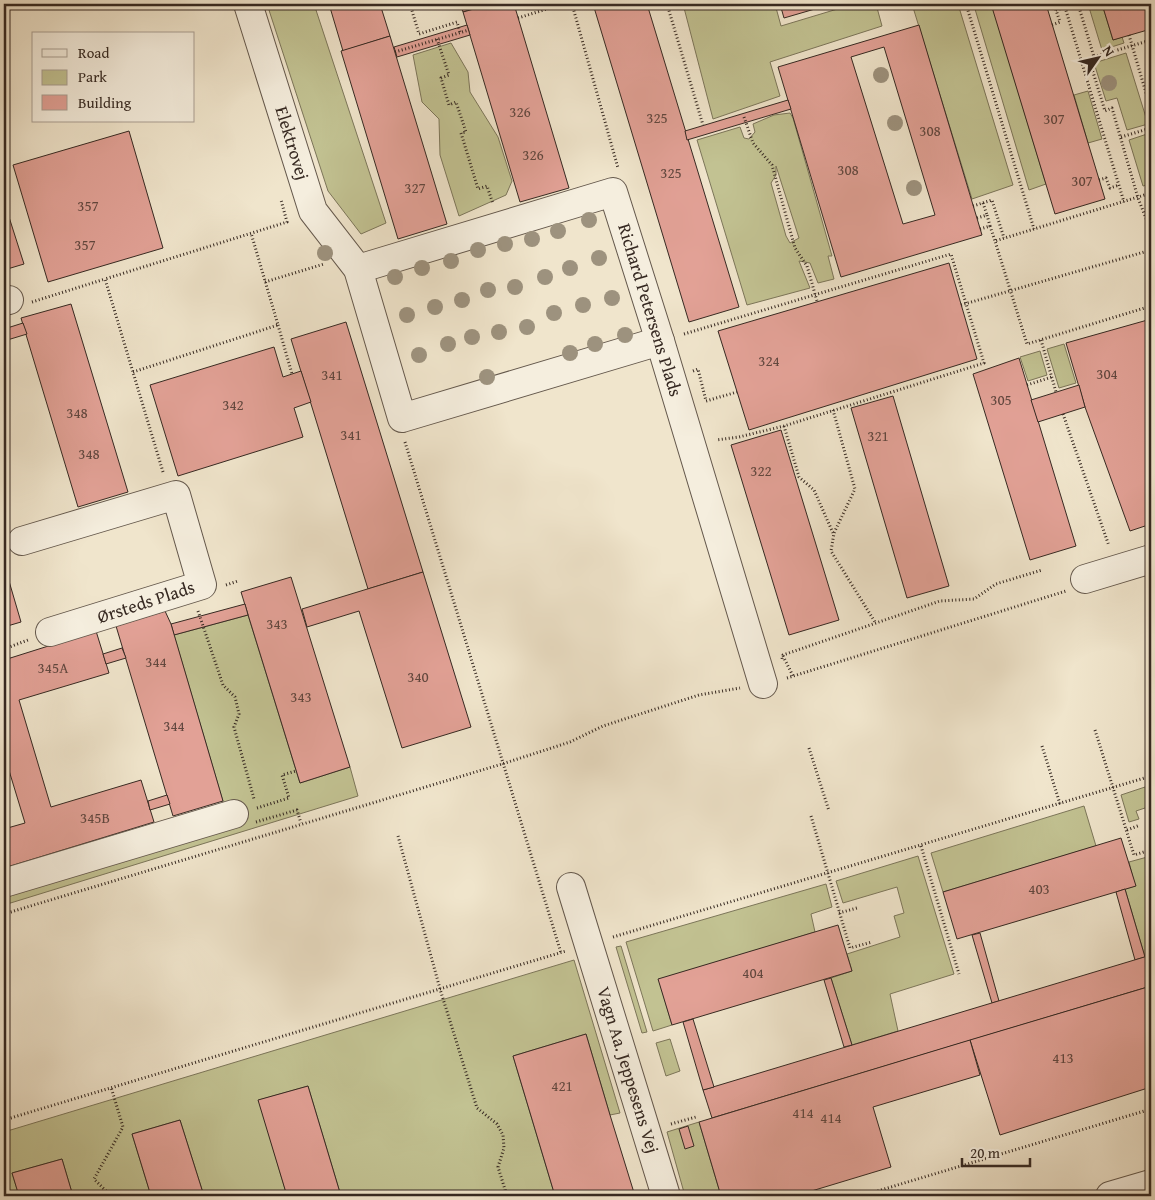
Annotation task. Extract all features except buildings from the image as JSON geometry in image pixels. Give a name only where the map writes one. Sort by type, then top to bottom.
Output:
[{"type":"street","name":"Elektrovej","points":[[248,4],[313,211],[358,269]]},
{"type":"street","points":[[613,192],[358,269],[402,418],[660,341]]},
{"type":"street","name":"Richard Petersens Plads","points":[[613,192],[671,377],[761,678]]},
{"type":"street","name":"Ørsteds Plads","points":[[50,632],[202,585],[176,495],[171,497]]},
{"type":"street","points":[[22,541],[171,497]]},
{"type":"street","points":[[1085,579],[1151,559]]},
{"type":"street","points":[[4,883],[245,811]]},
{"type":"street","name":"Vagn Aa. Jeppesens Vej","points":[[571,887],[666,1196]]},
{"type":"street","points":[[1110,1196],[1151,1184]]},
{"type":"path","points":[[410,4],[419,34],[457,22],[460,32]]},
{"type":"path","points":[[518,18],[563,4]]},
{"type":"path","points":[[572,4],[620,173],[613,192]]},
{"type":"path","points":[[667,4],[703,125]]},
{"type":"path","points":[[966,4],[1034,229]]},
{"type":"path","points":[[1078,4],[1094,58]]},
{"type":"path","points":[[1052,25],[1060,22],[1056,10],[1065,6],[1124,202]]},
{"type":"path","points":[[395,52],[469,30]]},
{"type":"path","points":[[1129,35],[1151,110]]},
{"type":"path","points":[[438,39],[448,75],[441,78],[449,105],[456,102],[466,132],[461,133],[478,189],[487,186],[500,227]]},
{"type":"path","points":[[1151,40],[1089,59],[1105,111],[1112,108],[1138,198],[1151,231]]},
{"type":"path","points":[[744,117],[753,143],[772,165],[795,248],[807,266],[817,301]]},
{"type":"path","points":[[1121,137],[1151,128]]},
{"type":"path","points":[[1099,180],[1106,178],[1110,188],[1119,185]]},
{"type":"path","points":[[6,301],[35,302],[287,222],[279,193]]},
{"type":"path","points":[[995,241],[1151,194]]},
{"type":"path","points":[[974,206],[992,200],[1004,238]]},
{"type":"path","points":[[983,203],[1027,344],[1151,306]]},
{"type":"path","points":[[977,218],[987,215]]},
{"type":"path","points":[[980,229],[990,226]]},
{"type":"path","points":[[251,233],[292,374]]},
{"type":"path","points":[[964,304],[1151,250]]},
{"type":"path","points":[[660,341],[951,254],[964,304],[984,363],[784,426],[739,437],[691,443]]},
{"type":"path","points":[[265,282],[307,268]]},
{"type":"path","points":[[105,279],[171,497]]},
{"type":"path","points":[[133,372],[278,325]]},
{"type":"path","points":[[1041,340],[1056,392]]},
{"type":"path","points":[[671,377],[698,370],[706,401],[737,392]]},
{"type":"path","points":[[1027,385],[1052,377]]},
{"type":"path","points":[[833,410],[855,489],[834,533],[831,551],[875,622]]},
{"type":"path","points":[[1063,414],[1110,548]]},
{"type":"path","points":[[402,418],[401,428],[561,953]]},
{"type":"path","points":[[784,426],[799,477],[814,490],[834,533]]},
{"type":"path","points":[[761,678],[778,667],[783,655],[940,600],[974,599],[996,584],[1042,570]]},
{"type":"path","points":[[4,914],[502,764],[570,742],[603,726],[699,695],[761,678],[793,676],[1087,585],[1085,579]]},
{"type":"path","points":[[190,589],[223,685],[235,697],[239,714],[234,727],[245,811],[237,827],[297,810],[301,823]]},
{"type":"path","points":[[783,655],[793,676]]},
{"type":"path","points":[[1095,730],[1134,855],[1147,851]]},
{"type":"path","points":[[1042,746],[1060,804]]},
{"type":"path","points":[[809,748],[829,811]]},
{"type":"path","points":[[245,811],[289,798],[282,775],[296,771]]},
{"type":"path","points":[[811,816],[850,948],[872,942]]},
{"type":"path","points":[[1127,830],[1140,825]]},
{"type":"path","points":[[398,836],[440,989],[477,1108],[497,1124],[503,1135],[504,1148],[498,1167],[507,1196]]},
{"type":"path","points":[[921,846],[959,974]]},
{"type":"path","points":[[839,913],[857,908]]},
{"type":"path","points":[[111,1087],[123,1127],[94,1179],[111,1196]]},
{"type":"path","points":[[861,1196],[1151,1109]]},
{"type":"path","points":[[671,1124],[696,1117]]},
{"type":"path","points":[[488,1196],[505,1191]]},
{"type":"green space","points":[[267,4],[314,4],[386,223],[361,234],[328,191]]},
{"type":"green space","points":[[683,4],[775,4],[781,26],[854,4],[876,4],[882,26],[770,62],[780,96],[713,119]]},
{"type":"green space","points":[[912,4],[958,4],[1013,185],[972,199]]},
{"type":"green space","points":[[1088,4],[1102,4],[1113,40],[1122,37],[1124,43],[1102,50]]},
{"type":"green space","points":[[992,5],[1046,184],[1029,190],[975,9]]},
{"type":"green space","points":[[451,43],[468,72],[470,92],[498,137],[512,181],[506,195],[459,216],[440,155],[439,119],[422,102],[413,55]]},
{"type":"green space","points":[[1126,53],[1148,124],[1127,130],[1117,98],[1106,101],[1094,63]]},
{"type":"green space","points":[[1088,91],[1102,139],[1088,143],[1074,95]]},
{"type":"green space","points":[[790,113],[793,118],[832,256],[828,256],[834,279],[818,283],[810,263],[799,261],[810,288],[747,305],[697,140],[740,127],[744,138],[749,139],[755,132],[753,124],[774,115]],"holes":[[[776,166],[799,238],[790,243],[786,236],[771,183],[776,175]]]},
{"type":"green space","points":[[1150,133],[1151,184],[1143,186],[1129,140]]},
{"type":"green space","points":[[1064,344],[1076,383],[1059,388],[1047,349]]},
{"type":"green space","points":[[1040,351],[1047,375],[1028,381],[1020,357]]},
{"type":"green space","points":[[248,615],[300,783],[350,767],[358,796],[4,905],[4,889],[229,822],[174,635]]},
{"type":"green space","points":[[1151,785],[1151,806],[1136,811],[1139,819],[1129,822],[1121,795]]},
{"type":"green space","points":[[1084,806],[1096,846],[943,892],[931,853]]},
{"type":"green space","points":[[918,856],[954,974],[890,994],[898,1031],[852,1045],[831,978],[852,971],[847,954],[900,937],[894,916],[904,913],[897,887],[843,903],[836,881]]},
{"type":"green space","points":[[1151,856],[1151,955],[1145,957],[1125,889],[1135,886],[1129,862]]},
{"type":"green space","points":[[826,884],[832,907],[811,914],[815,932],[659,980],[672,1025],[653,1031],[626,942]]},
{"type":"green space","points":[[621,946],[647,1032],[642,1033],[616,947]]},
{"type":"green space","points":[[574,960],[620,1113],[610,1115],[586,1034],[513,1056],[555,1196],[341,1196],[308,1086],[259,1100],[287,1196],[204,1196],[180,1120],[132,1134],[151,1196],[73,1196],[62,1159],[12,1173],[19,1196],[4,1196],[4,1132]]},
{"type":"green space","points":[[670,1039],[680,1071],[666,1076],[656,1043]]},
{"type":"green space","points":[[699,1122],[721,1196],[685,1196],[667,1132]]}]
